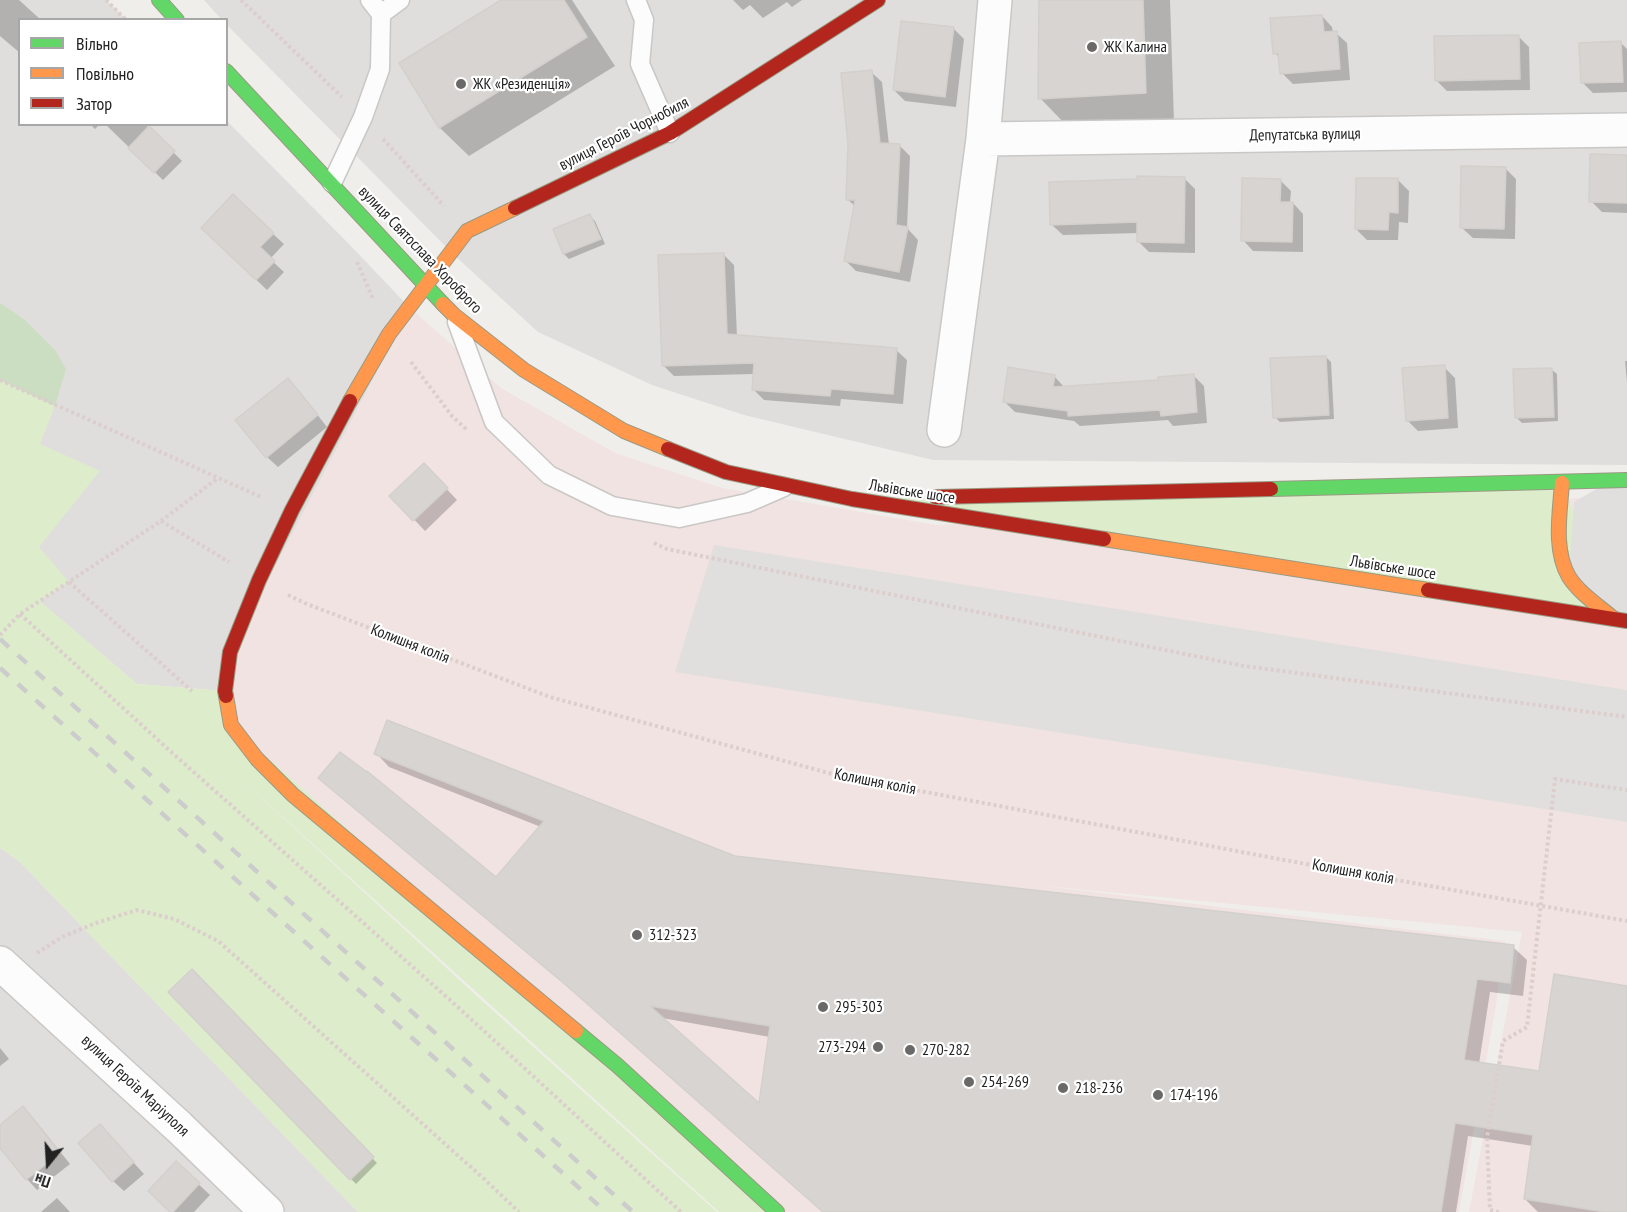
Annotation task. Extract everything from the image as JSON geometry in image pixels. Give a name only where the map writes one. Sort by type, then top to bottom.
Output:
[{"type":"main road","points":[[159,0],[175,18]]},
{"type":"main road","name":"вулиця Героїв Чорнобиля","points":[[231,725],[225,691],[230,652],[259,580],[292,510],[343,412],[384,344],[467,231],[670,132],[878,0]]},
{"type":"main road","name":"вулиця Святослава Хороброго","points":[[228,73],[454,315],[524,370],[624,431],[726,471],[852,499]]},
{"type":"main road","name":"Львівське шосе","points":[[852,499],[1627,480]]},
{"type":"main road","points":[[1562,483],[1561,552],[1569,575],[1587,596],[1620,620]]},
{"type":"main road","name":"Львівське шосе","points":[[852,499],[1620,620]]},
{"type":"main road","points":[[231,725],[257,759],[293,795],[618,1066],[777,1212]]},
{"type":"street","points":[[944,430],[983,140],[995,0]]},
{"type":"street","name":"Депутатська вулиця","points":[[983,140],[1627,130]]},
{"type":"street","name":"вулиця Героїв Маріуполя","points":[[14,958],[267,1212]]},
{"type":"lane","points":[[332,183],[363,117],[380,69],[375,7],[400,0]]},
{"type":"lane","points":[[636,0],[644,20],[640,64],[670,132]]},
{"type":"lane","points":[[454,315],[494,422],[549,475],[612,506],[679,518],[747,502],[786,486]]},
{"type":"path","points":[[106,0],[124,18]]},
{"type":"path","points":[[0,380],[292,510]]},
{"type":"path","points":[[0,635],[20,614],[161,521],[218,478]]},
{"type":"path","name":"Колишня колія","points":[[161,521],[259,580],[307,604],[550,697],[836,775],[1273,858],[1627,921]]},
{"type":"path","points":[[69,582],[231,725]]},
{"type":"path","points":[[20,614],[460,1009],[681,1212]]},
{"type":"path","points":[[1499,1212],[1490,1210],[1488,1137],[1503,1041],[1527,1027],[1555,779],[1627,790]]},
{"type":"path","points":[[14,958],[37,953],[62,937],[96,922],[137,910],[174,919],[218,941],[519,1212]]},
{"type":"shaded area","points":[[0,0],[106,0],[125,18],[18,18],[18,126],[228,126],[228,122],[410,308],[225,691],[137,684],[0,568]]},
{"type":"shaded area","points":[[204,0],[1627,0],[1627,465],[933,460],[744,415],[652,385],[538,332],[454,255],[228,26],[228,18],[220,18]]},
{"type":"shaded area","points":[[410,308],[501,388],[615,453],[722,488],[936,525],[1627,496],[1627,1212],[1469,1212],[1522,932],[1035,885],[1505,941],[1496,1005],[1459,1212],[777,1212],[231,725],[230,652]]},
{"type":"shaded area","points":[[1627,480],[1627,621],[1569,575],[1574,502],[1610,481]]},
{"type":"shaded area","points":[[714,545],[1627,690],[1627,822],[675,672]]},
{"type":"shaded area","points":[[0,848],[19,861],[358,1212],[0,1212]]},
{"type":"green space","points":[[0,303],[25,320],[55,350],[66,369],[55,406],[0,380]]},
{"type":"green space","points":[[0,380],[55,406],[40,444],[100,471],[39,547],[69,582],[40,601],[137,684],[225,691],[231,725],[777,1212],[719,1212],[239,777],[717,1212],[358,1212],[19,861],[0,848]]},
{"type":"green space","points":[[1562,483],[1614,619],[852,499]]},
{"type":"building","name":"ЖК «Резиденція»","points":[[501,0],[564,0],[587,37],[439,128],[399,63]]},
{"type":"building","name":"ЖК Калина","points":[[1039,0],[1143,0],[1146,93],[1038,99]]},
{"type":"building","points":[[1322,15],[1324,32],[1337,31],[1340,69],[1280,74],[1278,53],[1273,54],[1270,18]]},
{"type":"building","points":[[901,21],[954,27],[945,97],[893,90]]},
{"type":"building","points":[[1519,35],[1520,79],[1435,81],[1434,36]]},
{"type":"building","points":[[1621,41],[1623,82],[1581,83],[1579,43]]},
{"type":"building","points":[[872,70],[880,143],[900,144],[896,225],[908,227],[899,272],[844,261],[855,200],[846,200],[848,144],[841,73]]},
{"type":"building","points":[[149,126],[175,151],[154,173],[128,148]]},
{"type":"building","points":[[1590,154],[1627,155],[1627,203],[1589,202]]},
{"type":"building","points":[[1461,166],[1506,167],[1504,229],[1460,228]]},
{"type":"building","points":[[1137,176],[1185,177],[1184,243],[1137,242],[1137,222],[1050,225],[1049,182],[1137,179]]},
{"type":"building","points":[[1242,178],[1281,179],[1280,202],[1293,202],[1292,242],[1241,241]]},
{"type":"building","points":[[1356,178],[1398,178],[1398,213],[1389,212],[1388,230],[1355,229]]},
{"type":"building","points":[[233,194],[274,233],[260,247],[275,261],[256,280],[201,228]]},
{"type":"building","points":[[590,214],[601,239],[563,254],[553,229]]},
{"type":"building","points":[[724,253],[727,334],[897,348],[893,394],[831,389],[830,396],[752,390],[754,363],[662,366],[658,255]]},
{"type":"building","points":[[1326,356],[1329,415],[1273,418],[1270,358]]},
{"type":"building","points":[[1445,365],[1448,418],[1406,421],[1402,368]]},
{"type":"building","points":[[1008,367],[1055,375],[1053,387],[1158,380],[1158,377],[1194,374],[1197,412],[1161,416],[1160,410],[1068,416],[1068,411],[1003,402]]},
{"type":"building","points":[[1552,368],[1554,417],[1515,418],[1513,369]]},
{"type":"building","points":[[288,378],[318,415],[266,458],[235,420]]},
{"type":"building","points":[[424,463],[448,488],[413,521],[389,496]]},
{"type":"building","points":[[387,720],[735,856],[1514,945],[1510,983],[1477,979],[1464,1060],[1539,1071],[1554,974],[1627,986],[1627,1212],[1605,1212],[1524,1199],[1533,1135],[1455,1123],[1441,1212],[823,1212],[567,986],[318,778],[340,752],[367,771],[496,877],[544,821],[374,754]],"holes":[[[650,1006],[770,1026],[759,1103]]]},
{"type":"building","points":[[192,969],[374,1157],[350,1180],[168,992]]},
{"type":"building","points":[[23,1106],[60,1153],[26,1180],[0,1148],[0,1125]]},
{"type":"building","points":[[100,1124],[134,1162],[112,1182],[78,1143]]},
{"type":"building","points":[[176,1161],[200,1183],[173,1212],[170,1212],[148,1191]]},
{"type":"railway","points":[[0,639],[633,1212]]},
{"type":"railway","points":[[0,668],[606,1212]]},
{"type":"traffic: fast","points":[[159,0],[175,18]]},
{"type":"traffic: fast","points":[[228,73],[443,304]]},
{"type":"traffic: fast","points":[[1271,489],[1627,480]]},
{"type":"traffic: fast","points":[[576,1031],[618,1066],[777,1212]]},
{"type":"traffic: slow","points":[[350,401],[389,334],[467,231],[515,208]]},
{"type":"traffic: slow","points":[[443,304],[524,370],[624,431],[668,449]]},
{"type":"traffic: slow","points":[[1562,483],[1559,543],[1564,566],[1569,577],[1579,589],[1614,619]]},
{"type":"traffic: slow","points":[[1104,539],[1428,590]]},
{"type":"traffic: slow","points":[[226,696],[231,725],[257,759],[293,795],[576,1031]]},
{"type":"traffic: jam","points":[[515,208],[670,133],[878,0]]},
{"type":"traffic: jam","points":[[226,696],[230,652],[259,580],[292,510],[350,401]]},
{"type":"traffic: jam","points":[[668,449],[726,472],[852,499],[1104,539]]},
{"type":"traffic: jam","points":[[936,497],[1271,489]]},
{"type":"traffic: jam","points":[[1428,590],[1627,621]]},
{"type":"place","name":"ЖК Калина","points":[[1092,47]]},
{"type":"place","name":"ЖК «Резиденція»","points":[[461,84]]},
{"type":"place","name":"312-323","points":[[637,935]]},
{"type":"place","name":"295-303","points":[[823,1007]]},
{"type":"place","name":"273-294","points":[[878,1047]]},
{"type":"place","name":"270-282","points":[[910,1050]]},
{"type":"place","name":"254-269","points":[[969,1082]]},
{"type":"place","name":"218-236","points":[[1063,1088]]},
{"type":"place","name":"174-196","points":[[1158,1095]]}]
